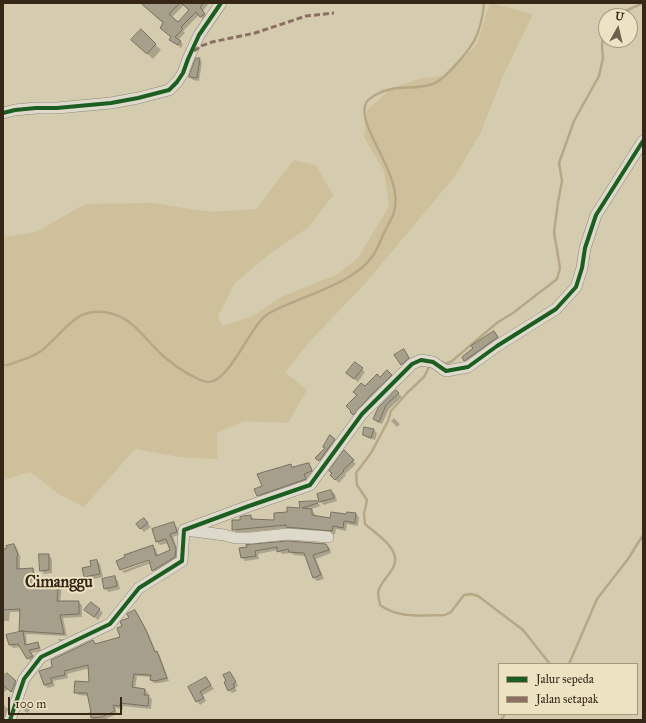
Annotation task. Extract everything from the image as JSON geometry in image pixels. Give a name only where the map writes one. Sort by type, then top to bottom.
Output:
[{"type":"street","points":[[3,113],[36,108],[57,108],[111,103],[169,90],[183,73],[199,35],[221,3]]},
{"type":"street","points":[[184,530],[310,485],[362,414],[412,364],[421,360],[433,362],[446,371],[468,368],[498,346],[556,309],[576,287],[582,268],[585,248],[596,215],[643,141]]},
{"type":"street","points":[[184,530],[224,535],[235,538],[251,538],[288,534],[328,537]]},
{"type":"street","points":[[10,720],[24,679],[41,656],[110,624],[139,588],[182,561],[184,530]]},
{"type":"shaded area","points":[[490,3],[533,14],[502,78],[481,132],[455,176],[364,285],[312,339],[285,372],[307,390],[288,423],[244,421],[217,433],[217,459],[180,457],[135,449],[84,507],[60,495],[30,472],[3,480],[3,237],[36,232],[85,204],[153,203],[210,212],[256,209],[294,160],[316,165],[333,195],[309,227],[271,253],[235,283],[218,317],[223,326],[253,316],[281,297],[336,275],[358,258],[389,206],[384,171],[364,137],[367,110],[392,88],[419,79],[446,75],[477,44]]},
{"type":"building","points":[[141,3],[180,3],[169,14],[178,22],[189,10],[181,3],[204,3],[200,7],[205,14],[200,17],[196,12],[181,27],[183,29],[175,37],[181,41],[178,45],[169,40],[171,37],[160,28],[163,23]]},
{"type":"building","points":[[141,29],[156,44],[147,54],[131,40]]},
{"type":"building","points":[[196,58],[200,58],[197,78],[189,77]]},
{"type":"building","points":[[494,331],[498,337],[464,361],[462,357],[473,348],[471,346]]},
{"type":"building","points":[[404,349],[409,358],[401,365],[394,355]]},
{"type":"building","points":[[355,362],[363,368],[354,379],[346,373]]},
{"type":"building","points":[[387,370],[392,375],[353,415],[346,406],[357,395],[353,392],[361,383],[365,386],[377,374],[380,377]]},
{"type":"building","points":[[396,390],[399,393],[386,405],[379,422],[373,419],[378,408]]},
{"type":"building","points":[[364,427],[374,429],[371,438],[363,435]]},
{"type":"building","points":[[330,435],[335,439],[319,461],[315,458],[325,448],[323,447]]},
{"type":"building","points":[[344,450],[354,460],[335,480],[330,475],[332,473],[329,471]]},
{"type":"building","points":[[309,463],[312,471],[304,474],[306,479],[257,496],[254,489],[262,486],[257,474],[291,464],[292,467]]},
{"type":"building","points":[[331,490],[334,498],[319,502],[317,494]]},
{"type":"building","points":[[317,501],[318,503],[302,508],[312,509],[312,515],[330,518],[331,512],[346,514],[347,512],[356,513],[355,523],[344,521],[343,528],[333,526],[332,531],[286,527],[286,525],[232,530],[232,520],[240,520],[240,517],[251,515],[251,519],[274,520],[274,513],[287,512],[287,507],[300,508],[299,502]]},
{"type":"building","points":[[144,518],[148,523],[140,529],[136,524]]},
{"type":"building","points":[[174,522],[177,532],[170,534],[176,549],[175,557],[152,571],[149,560],[120,570],[116,561],[125,557],[124,555],[153,545],[156,556],[170,550],[166,539],[156,542],[152,529]]},
{"type":"building","points":[[288,541],[326,544],[329,550],[313,555],[321,575],[313,578],[304,553],[289,552],[288,549],[277,552],[277,547],[255,551],[256,556],[241,558],[239,548],[247,547],[246,545]]},
{"type":"building","points":[[14,544],[18,555],[17,569],[33,568],[34,583],[50,585],[51,581],[59,582],[57,601],[79,601],[79,614],[60,615],[64,634],[19,631],[20,609],[3,610],[3,549],[7,548],[6,546]]},
{"type":"building","points":[[39,554],[49,554],[49,570],[40,571]]},
{"type":"building","points":[[97,560],[100,574],[84,577],[82,568],[91,566],[90,561]]},
{"type":"building","points":[[115,576],[117,586],[104,589],[102,579]]},
{"type":"building","points":[[91,602],[100,609],[94,617],[84,610]]},
{"type":"building","points":[[135,610],[146,630],[155,652],[157,651],[167,678],[155,681],[150,680],[151,675],[134,674],[132,687],[145,689],[144,695],[149,695],[148,706],[120,703],[120,706],[113,705],[115,711],[102,717],[91,718],[87,693],[74,693],[75,681],[89,682],[88,665],[64,671],[65,675],[51,678],[52,683],[44,685],[39,671],[52,667],[51,660],[93,640],[95,644],[120,637],[117,628],[122,626],[120,622],[129,618],[127,614]]},
{"type":"building","points":[[23,631],[25,645],[38,642],[39,648],[29,650],[33,656],[27,659],[18,644],[9,645],[6,635]]},
{"type":"building","points":[[230,672],[236,682],[233,684],[235,687],[228,691],[223,675]]},
{"type":"building","points":[[7,673],[16,681],[11,692],[3,685],[3,677]]},
{"type":"building","points":[[206,677],[211,685],[200,692],[204,698],[196,702],[188,687]]},
{"type":"waterway","points":[[3,365],[8,365],[41,351],[50,344],[72,321],[90,312],[100,312],[113,314],[133,325],[161,354],[173,364],[194,377],[205,382],[209,382],[224,373],[258,323],[267,314],[326,289],[347,278],[364,265],[373,255],[393,215],[396,198],[393,183],[367,125],[364,113],[366,103],[375,95],[390,89],[418,87],[433,84],[449,72],[474,41],[481,22],[484,3]]},
{"type":"waterway","points":[[632,8],[643,3]]},
{"type":"waterway","points":[[442,362],[445,364],[452,361],[498,322],[513,313],[557,279],[560,268],[554,232],[562,181],[559,163],[574,121],[599,76],[603,58],[602,48]]},
{"type":"waterway","points":[[430,365],[424,377],[391,411],[388,421],[371,453],[356,473],[357,485],[367,500],[364,514],[365,524],[386,542],[395,555],[394,567],[383,582],[378,593],[380,605],[403,614],[419,616],[445,615],[451,612],[464,595],[471,594],[478,596],[523,630],[549,663]]},
{"type":"waterway","points":[[569,663],[597,599],[628,559],[643,535]]},
{"type":"waterway","points":[[501,720],[504,715]]},
{"type":"marked path","points":[[194,51],[201,46],[212,42],[255,33],[306,16],[334,13]]},
{"type":"cycle path","points":[[3,113],[36,108],[57,108],[111,103],[169,90],[183,73],[199,35],[221,3]]},
{"type":"cycle path","points":[[10,720],[24,679],[41,657],[110,624],[139,588],[182,561],[184,530],[310,485],[362,414],[412,364],[421,360],[433,362],[446,371],[468,367],[497,346],[556,309],[576,287],[582,268],[585,248],[596,215],[643,141]]},
{"type":"district","name":"Cimanggu","points":[[59,583]]}]
